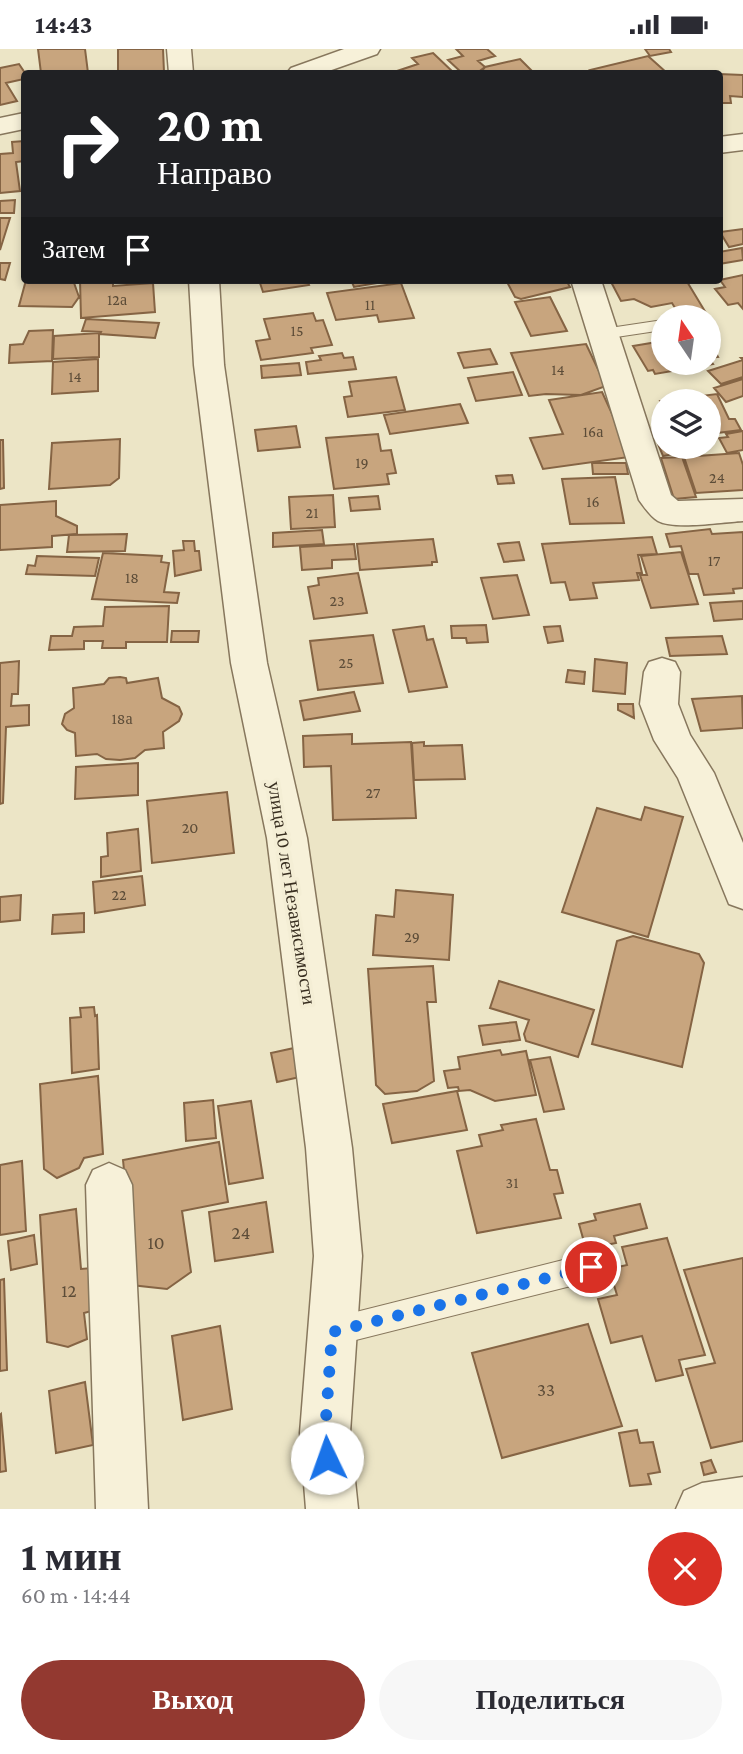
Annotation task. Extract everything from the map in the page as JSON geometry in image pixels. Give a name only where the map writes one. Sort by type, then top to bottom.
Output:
[{"type":"street","points":[[178,49],[181,70]]},
{"type":"street","points":[[308,70],[368,49]]},
{"type":"street","points":[[0,126],[21,122]]},
{"type":"street","points":[[723,144],[743,142]]},
{"type":"street","name":"улица 10 лет Независимости","points":[[204,284],[209,365],[249,663],[287,838],[330,1148],[338,1256],[325,1433],[332,1509]]},
{"type":"street","points":[[587,284],[656,500],[670,513],[743,510]]},
{"type":"street","points":[[662,672],[659,704],[673,740],[695,773],[743,892]]},
{"type":"street","points":[[109,1185],[122,1509]]},
{"type":"street","points":[[702,1509],[743,1503]]},
{"type":"lane","points":[[603,334],[651,327]]},
{"type":"lane","points":[[332,1332],[591,1267]]},
{"type":"building","points":[[38,49],[85,49],[88,70],[41,70]]},
{"type":"building","points":[[118,49],[163,49],[164,70],[118,70]]},
{"type":"building","points":[[456,49],[487,49],[495,56],[478,61],[485,67],[481,70],[459,70],[448,60],[463,56]]},
{"type":"building","points":[[645,49],[669,49],[671,52],[650,56]]},
{"type":"building","points":[[433,53],[451,70],[400,70],[418,64],[412,58]]},
{"type":"building","points":[[648,56],[664,70],[590,70]]},
{"type":"building","points":[[520,59],[531,70],[482,70],[485,67]]},
{"type":"building","points":[[19,64],[23,70],[21,80],[6,83],[17,101],[0,105],[0,68]]},
{"type":"building","points":[[723,74],[743,75],[743,97],[730,96],[731,103],[723,103]]},
{"type":"building","points":[[21,141],[21,161],[16,162],[20,191],[0,193],[0,154],[13,153],[12,142]]},
{"type":"building","points":[[15,200],[14,213],[0,213],[0,201]]},
{"type":"building","points":[[0,218],[10,218],[0,250]]},
{"type":"building","points":[[743,229],[743,244],[729,247],[723,232]]},
{"type":"building","points":[[742,248],[743,260],[723,263],[723,251]]},
{"type":"building","points":[[0,263],[10,263],[5,280],[0,279]]},
{"type":"building","points":[[743,275],[743,309],[738,303],[728,305],[715,289],[725,287],[723,279]]},
{"type":"building","points":[[25,284],[74,284],[79,297],[72,307],[19,306]]},
{"type":"building","points":[[80,284],[153,284],[155,312],[81,318]]},
{"type":"building","points":[[260,284],[309,285],[263,292]]},
{"type":"building","points":[[401,284],[414,318],[379,322],[377,315],[336,320],[327,293]]},
{"type":"building","points":[[508,284],[568,284],[570,287],[521,299],[515,297]]},
{"type":"building","points":[[612,284],[688,284],[701,305],[672,303],[651,307],[634,299],[621,301]]},
{"type":"building","points":[[550,297],[567,331],[531,336],[515,302]]},
{"type":"building","points":[[313,313],[316,321],[323,320],[332,345],[311,348],[313,353],[261,360],[256,341],[270,339],[264,319]]},
{"type":"building","points":[[86,319],[159,323],[155,338],[82,331]]},
{"type":"building","points":[[53,330],[52,361],[9,363],[10,345],[23,344],[29,331]]},
{"type":"building","points":[[99,333],[99,357],[53,359],[54,336]]},
{"type":"building","points":[[651,343],[651,370],[648,371],[633,346]]},
{"type":"building","points":[[586,344],[606,386],[581,395],[529,396],[511,353]]},
{"type":"building","points":[[490,349],[497,364],[464,368],[458,353]]},
{"type":"building","points":[[342,353],[344,358],[353,357],[356,369],[308,374],[306,362],[321,360],[319,356]]},
{"type":"building","points":[[98,359],[98,391],[52,394],[53,362]]},
{"type":"building","points":[[743,360],[743,377],[721,384],[712,375],[721,375],[721,367]]},
{"type":"building","points":[[299,363],[301,375],[262,378],[261,366]]},
{"type":"building","points":[[513,372],[522,395],[476,401],[468,378]]},
{"type":"building","points":[[396,377],[405,410],[348,417],[344,397],[352,396],[349,382]]},
{"type":"building","points":[[743,379],[743,396],[726,402],[721,396],[721,389],[714,388]]},
{"type":"building","points":[[602,392],[619,429],[636,456],[543,469],[530,438],[563,434],[549,400]]},
{"type":"building","points":[[721,402],[729,419],[735,419],[741,430],[721,432]]},
{"type":"building","points":[[460,404],[468,423],[390,434],[384,415]]},
{"type":"building","points":[[296,426],[300,447],[258,451],[255,430]]},
{"type":"building","points":[[743,431],[743,450],[727,453],[721,442],[721,438],[728,437],[726,434]]},
{"type":"building","points":[[378,434],[381,451],[391,450],[396,473],[387,474],[389,484],[334,489],[326,438]]},
{"type":"building","points":[[120,439],[119,478],[110,485],[49,489],[52,443]]},
{"type":"building","points":[[0,440],[3,440],[4,488],[0,489]]},
{"type":"building","points":[[739,453],[743,465],[743,490],[696,493],[685,459],[721,459],[721,454]]},
{"type":"building","points":[[661,459],[683,459],[696,497],[674,499]]},
{"type":"building","points":[[592,463],[626,463],[628,474],[593,474]]},
{"type":"building","points":[[512,475],[514,483],[498,484],[496,476]]},
{"type":"building","points":[[615,477],[624,523],[570,524],[562,479]]},
{"type":"building","points":[[333,495],[335,527],[291,529],[289,497]]},
{"type":"building","points":[[378,496],[380,509],[351,511],[349,498]]},
{"type":"building","points":[[56,501],[56,516],[77,526],[77,534],[52,536],[52,547],[0,550],[0,505]]},
{"type":"building","points":[[710,529],[712,534],[743,532],[743,588],[733,589],[734,593],[704,595],[698,574],[689,574],[681,546],[670,547],[666,534]]},
{"type":"building","points":[[322,530],[324,544],[273,547],[273,533]]},
{"type":"building","points":[[127,534],[125,551],[67,552],[69,535]]},
{"type":"building","points":[[652,537],[657,554],[638,555],[642,573],[637,573],[639,580],[593,583],[597,598],[570,600],[565,582],[551,583],[542,544]]},
{"type":"building","points":[[433,539],[437,562],[432,562],[432,565],[360,570],[357,544]]},
{"type":"building","points":[[183,541],[194,541],[195,551],[199,551],[201,570],[175,576],[173,551],[184,550]]},
{"type":"building","points":[[519,542],[524,560],[504,562],[498,544]]},
{"type":"building","points":[[354,544],[356,559],[332,560],[332,568],[302,570],[300,547]]},
{"type":"building","points":[[681,552],[698,604],[651,608],[640,575],[647,575],[641,556]]},
{"type":"building","points":[[103,553],[162,556],[161,562],[169,563],[164,592],[179,593],[177,603],[92,599]]},
{"type":"building","points":[[37,556],[99,558],[95,576],[26,574],[28,565],[35,566]]},
{"type":"building","points":[[358,573],[367,613],[314,619],[308,587],[319,585],[318,578]]},
{"type":"building","points":[[517,575],[529,615],[493,619],[481,578]]},
{"type":"building","points":[[743,601],[743,619],[714,621],[710,603]]},
{"type":"building","points":[[169,606],[167,642],[126,642],[126,648],[102,648],[103,641],[84,641],[84,649],[49,650],[51,636],[72,636],[74,627],[103,626],[105,607]]},
{"type":"building","points":[[486,625],[488,642],[467,643],[466,638],[452,638],[451,626]]},
{"type":"building","points":[[424,626],[427,640],[433,639],[447,687],[409,692],[393,630]]},
{"type":"building","points":[[560,626],[563,641],[548,643],[544,627]]},
{"type":"building","points":[[172,631],[199,631],[198,642],[171,642]]},
{"type":"building","points":[[373,635],[383,683],[318,690],[310,641]]},
{"type":"building","points":[[722,636],[727,654],[670,656],[666,638]]},
{"type":"building","points":[[595,659],[627,663],[625,694],[593,691]]},
{"type":"building","points":[[19,661],[18,694],[12,694],[11,706],[29,705],[29,725],[6,727],[3,803],[0,804],[0,663]]},
{"type":"building","points":[[568,670],[585,672],[584,684],[566,682]]},
{"type":"building","points":[[109,678],[126,678],[127,683],[158,678],[162,698],[179,707],[182,714],[179,721],[163,732],[164,748],[145,750],[135,758],[120,760],[106,759],[97,754],[76,756],[75,733],[62,724],[65,714],[74,708],[73,688],[104,684]]},
{"type":"building","points":[[354,692],[360,711],[304,720],[300,701]]},
{"type":"building","points":[[742,696],[743,728],[701,731],[692,699]]},
{"type":"building","points":[[618,704],[633,704],[634,718],[618,710]]},
{"type":"building","points":[[352,734],[352,744],[411,742],[416,818],[333,820],[331,766],[304,767],[303,736]]},
{"type":"building","points":[[424,742],[424,746],[462,745],[465,779],[414,780],[412,743]]},
{"type":"building","points":[[138,763],[138,795],[75,799],[76,767]]},
{"type":"building","points":[[227,792],[234,853],[152,863],[147,801]]},
{"type":"building","points":[[645,807],[683,817],[648,937],[562,912],[597,808],[641,820]]},
{"type":"building","points":[[138,829],[141,871],[101,877],[101,857],[108,856],[107,833]]},
{"type":"building","points":[[142,876],[145,905],[95,913],[93,882]]},
{"type":"building","points":[[396,890],[453,895],[449,960],[373,955],[376,915],[394,917]]},
{"type":"building","points":[[21,895],[20,920],[0,922],[0,897]]},
{"type":"building","points":[[84,913],[84,932],[52,934],[53,915]]},
{"type":"building","points":[[633,936],[699,954],[704,963],[682,1067],[592,1044],[617,941]]},
{"type":"building","points":[[433,966],[436,1002],[427,1002],[434,1081],[417,1091],[385,1094],[376,1085],[368,969]]},
{"type":"building","points":[[499,981],[594,1010],[578,1057],[526,1041],[524,1034],[529,1020],[490,1008]]},
{"type":"building","points":[[94,1007],[95,1016],[97,1015],[99,1069],[72,1073],[70,1018],[81,1017],[80,1008]]},
{"type":"building","points":[[516,1022],[520,1040],[483,1045],[479,1026]]},
{"type":"building","points":[[294,1048],[300,1077],[277,1082],[271,1053]]},
{"type":"building","points":[[500,1050],[502,1055],[526,1051],[536,1095],[495,1101],[470,1090],[448,1088],[444,1071],[460,1069],[458,1057]]},
{"type":"building","points":[[550,1057],[564,1109],[544,1112],[530,1060]]},
{"type":"building","points":[[98,1076],[103,1154],[84,1158],[79,1168],[57,1178],[44,1169],[40,1084]]},
{"type":"building","points":[[457,1091],[467,1130],[392,1143],[383,1104]]},
{"type":"building","points":[[213,1100],[216,1138],[186,1141],[184,1103]]},
{"type":"building","points":[[251,1101],[263,1178],[229,1184],[218,1106]]},
{"type":"building","points":[[536,1119],[550,1170],[557,1170],[563,1193],[554,1194],[561,1218],[477,1233],[457,1151],[482,1146],[479,1135],[503,1130],[501,1125]]},
{"type":"building","points":[[219,1142],[228,1202],[182,1211],[191,1272],[167,1289],[131,1285],[123,1160]]},
{"type":"building","points":[[22,1161],[26,1231],[0,1235],[0,1165]]},
{"type":"building","points":[[266,1202],[273,1252],[215,1261],[209,1212]]},
{"type":"building","points":[[640,1204],[647,1228],[614,1236],[616,1243],[586,1249],[579,1224],[596,1220],[594,1214]]},
{"type":"building","points":[[76,1209],[81,1269],[92,1268],[95,1310],[84,1313],[87,1339],[68,1347],[47,1342],[40,1215]]},
{"type":"building","points":[[34,1235],[37,1264],[11,1270],[8,1241]]},
{"type":"building","points":[[667,1238],[705,1355],[679,1360],[683,1375],[656,1381],[642,1336],[611,1343],[598,1299],[617,1295],[609,1269],[627,1265],[622,1247]]},
{"type":"building","points":[[743,1258],[743,1441],[711,1448],[686,1369],[715,1363],[684,1270]]},
{"type":"building","points":[[4,1279],[7,1370],[0,1371],[0,1280]]},
{"type":"building","points":[[588,1324],[622,1426],[502,1458],[472,1353]]},
{"type":"building","points":[[220,1326],[232,1409],[183,1420],[172,1336]]},
{"type":"building","points":[[85,1382],[93,1445],[56,1453],[49,1391]]},
{"type":"building","points":[[0,1415],[6,1471],[0,1472]]},
{"type":"building","points":[[637,1430],[640,1443],[653,1442],[660,1472],[648,1474],[651,1484],[630,1486],[619,1433]]},
{"type":"building","points":[[711,1460],[716,1472],[704,1475],[701,1463]]},
{"type":"route","points":[[327,1458],[325,1433],[332,1332],[591,1267]]}]
